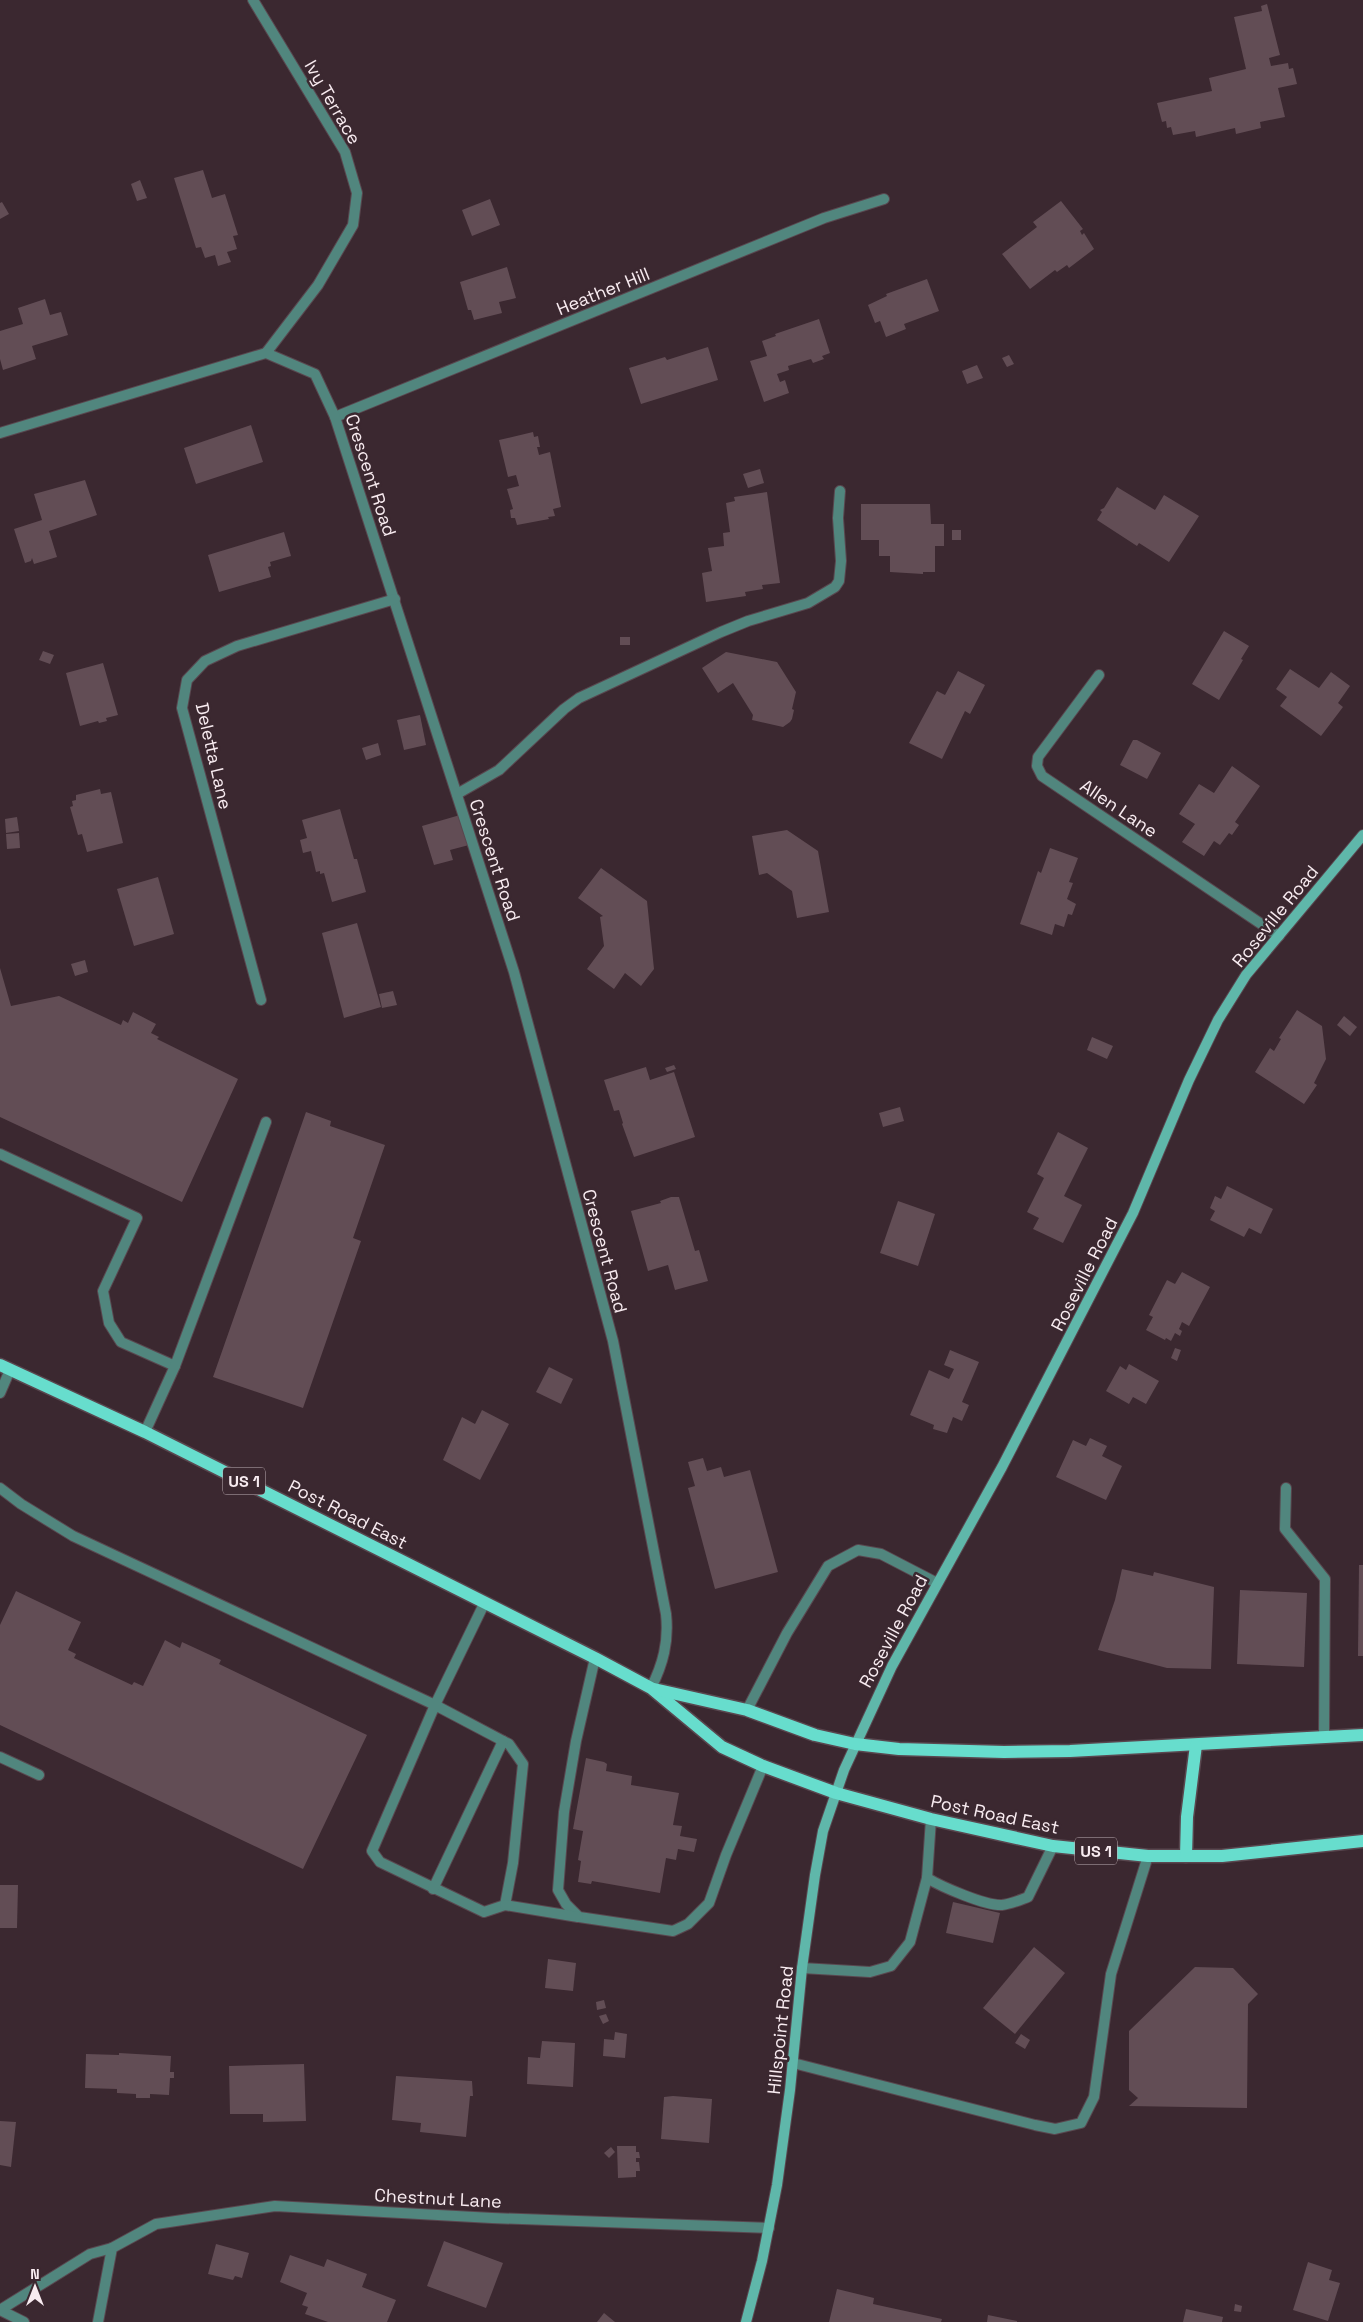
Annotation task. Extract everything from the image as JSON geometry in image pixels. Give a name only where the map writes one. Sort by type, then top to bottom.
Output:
[{"type":"main road","name":"Post Road East","points":[[5,1367],[145,1432],[595,1658],[651,1688],[722,1747],[763,1766],[836,1793],[930,1819],[1053,1846],[1148,1856],[1264,1852],[1363,1841]]},
{"type":"main road","name":"Post Road East","points":[[651,1688],[747,1710],[815,1735],[855,1744],[899,1749],[1004,1752],[1196,1745],[1363,1735]]},
{"type":"main road","points":[[1186,1856],[1187,1817],[1196,1745]]},
{"type":"street","name":"Ivy Terrace","points":[[254,0],[345,152],[357,193],[353,225],[318,285],[266,353]]},
{"type":"street","name":"Heather Hill","points":[[335,417],[824,218],[884,199]]},
{"type":"street","name":"Crescent Road","points":[[266,353],[315,374],[335,417],[514,972],[613,1341],[666,1614],[667,1642],[665,1656],[651,1688]]},
{"type":"street","points":[[0,433],[266,353]]},
{"type":"street","points":[[457,794],[499,770],[564,709],[579,698],[748,620],[808,602],[835,586],[839,581],[841,561],[838,518],[840,492]]},
{"type":"street","name":"Deletta Lane","points":[[261,1000],[182,708],[187,680],[206,661],[237,646],[395,599]]},
{"type":"street","name":"Allen Lane","points":[[1099,675],[1038,757],[1037,766],[1042,776],[1279,936]]},
{"type":"street","name":"Roseville Road","points":[[855,1744],[892,1666],[1002,1467],[1133,1213],[1189,1080],[1218,1020],[1246,975],[1363,835]]},
{"type":"street","points":[[145,1432],[175,1366],[266,1122]]},
{"type":"street","points":[[0,1154],[137,1218],[103,1291],[109,1324],[121,1342],[175,1366]]},
{"type":"street","points":[[0,1393],[5,1367]]},
{"type":"street","points":[[0,1488],[20,1504],[73,1536],[435,1705],[509,1744],[523,1764],[513,1863],[505,1905]]},
{"type":"street","points":[[1286,1488],[1285,1529],[1325,1579],[1324,1737]]},
{"type":"street","points":[[747,1710],[787,1633],[828,1566],[858,1550],[866,1551],[881,1554],[937,1583]]},
{"type":"street","points":[[485,1602],[435,1705],[372,1851],[380,1862],[484,1912],[505,1905],[673,1931],[688,1924],[709,1903],[726,1855],[763,1766]]},
{"type":"street","points":[[579,1917],[566,1904],[558,1890],[564,1812],[576,1741],[595,1658]]},
{"type":"street","points":[[433,1889],[503,1741]]},
{"type":"street","name":"Hillspoint Road","points":[[746,2322],[769,2228],[793,2063],[802,1968],[820,1849],[836,1793],[855,1744]]},
{"type":"street","points":[[0,1757],[39,1775]]},
{"type":"street","points":[[802,1968],[870,1972],[891,1966],[910,1942],[927,1878],[930,1819]]},
{"type":"street","points":[[927,1878],[947,1890],[999,1905],[1012,1903],[1028,1897],[1053,1846]]},
{"type":"street","points":[[793,2063],[1035,2126],[1055,2129],[1082,2124],[1094,2098],[1111,1974],[1148,1856]]},
{"type":"street","name":"Chestnut Lane","points":[[0,2310],[90,2254],[112,2248],[156,2224],[275,2206],[492,2218],[769,2228]]},
{"type":"street","points":[[98,2322],[112,2248]]},
{"type":"street","points":[[0,2310],[24,2322]]},
{"type":"building","points":[[1267,4],[1280,55],[1269,58],[1271,66],[1288,63],[1289,69],[1293,68],[1297,84],[1278,88],[1285,117],[1260,122],[1261,128],[1236,134],[1235,128],[1196,137],[1195,131],[1173,135],[1171,127],[1167,128],[1166,121],[1162,122],[1157,103],[1212,91],[1209,78],[1246,69],[1234,17],[1262,11],[1261,6]]},
{"type":"building","points":[[203,170],[212,198],[225,194],[238,235],[233,236],[237,249],[227,252],[231,262],[218,266],[215,255],[205,258],[201,247],[196,248],[174,178]]},
{"type":"building","points":[[140,180],[147,198],[137,201],[131,184]]},
{"type":"building","points":[[490,199],[500,225],[472,236],[462,210]]},
{"type":"building","points":[[1061,201],[1083,229],[1080,231],[1082,235],[1084,233],[1094,249],[1069,268],[1067,265],[1057,272],[1055,270],[1030,289],[1002,254],[1037,227],[1033,222]]},
{"type":"building","points":[[2,202],[9,214],[0,219],[0,203]]},
{"type":"building","points":[[507,267],[516,298],[499,302],[502,313],[474,320],[471,310],[468,310],[460,282]]},
{"type":"building","points":[[927,279],[939,311],[904,324],[906,329],[886,337],[880,321],[875,323],[868,305],[887,296],[886,294]]},
{"type":"building","points":[[45,299],[50,315],[61,312],[68,335],[32,346],[36,359],[3,370],[0,359],[0,331],[23,324],[18,308]]},
{"type":"building","points":[[819,319],[830,353],[822,356],[824,359],[813,363],[811,359],[788,366],[789,370],[777,374],[780,382],[785,380],[789,393],[764,402],[750,361],[767,356],[762,341],[776,336],[775,334]]},
{"type":"building","points":[[708,347],[718,380],[641,404],[629,368],[665,357],[667,360]]},
{"type":"building","points":[[1009,355],[1014,364],[1007,367],[1002,358]]},
{"type":"building","points":[[977,365],[983,378],[967,384],[962,371]]},
{"type":"building","points":[[251,425],[263,462],[196,484],[184,448]]},
{"type":"building","points":[[533,432],[534,437],[538,436],[540,447],[537,447],[539,455],[550,452],[561,507],[553,509],[555,516],[548,517],[549,519],[517,525],[515,518],[511,518],[510,510],[513,509],[507,489],[519,486],[516,475],[508,477],[499,440]]},
{"type":"building","points":[[760,469],[764,483],[748,488],[743,474]]},
{"type":"building","points":[[85,480],[97,515],[49,531],[57,557],[34,564],[32,558],[31,561],[25,563],[14,529],[42,520],[34,494]]},
{"type":"building","points":[[1117,487],[1155,510],[1164,495],[1199,516],[1169,562],[1139,543],[1137,546],[1097,520],[1102,512],[1100,510],[1104,508]]},
{"type":"building","points":[[767,492],[780,583],[762,585],[763,589],[745,592],[746,596],[706,602],[702,573],[712,571],[708,548],[724,546],[723,533],[730,532],[726,503],[735,501],[734,497]]},
{"type":"building","points":[[861,504],[930,504],[931,524],[944,524],[944,546],[935,546],[935,572],[923,572],[923,574],[890,572],[890,556],[879,556],[879,540],[861,540]]},
{"type":"building","points":[[952,530],[961,530],[961,540],[952,540]]},
{"type":"building","points":[[284,532],[291,556],[270,562],[271,566],[268,567],[271,577],[219,592],[208,555]]},
{"type":"building","points":[[1224,631],[1249,646],[1241,659],[1243,660],[1219,700],[1192,684]]},
{"type":"building","points":[[620,637],[630,637],[630,645],[620,645]]},
{"type":"building","points":[[43,651],[54,655],[50,664],[39,660]]},
{"type":"building","points":[[726,652],[777,662],[796,692],[792,709],[794,710],[790,722],[783,727],[752,720],[753,715],[733,683],[718,693],[702,668]]},
{"type":"building","points":[[103,663],[118,715],[106,718],[107,721],[99,723],[98,721],[80,726],[66,673]]},
{"type":"building","points":[[1290,669],[1319,688],[1331,672],[1350,686],[1338,703],[1343,707],[1321,736],[1280,706],[1287,697],[1276,689]]},
{"type":"building","points":[[958,671],[985,685],[970,714],[965,711],[942,759],[909,743],[937,691],[945,695]]},
{"type":"building","points":[[420,715],[426,745],[404,750],[397,720]]},
{"type":"building","points":[[1133,740],[1137,740],[1161,753],[1147,779],[1120,765]]},
{"type":"building","points":[[378,743],[381,755],[366,760],[362,748]]},
{"type":"building","points":[[1232,766],[1260,786],[1235,822],[1239,825],[1232,835],[1229,833],[1220,845],[1214,841],[1204,856],[1182,842],[1195,824],[1179,814],[1199,784],[1214,793]]},
{"type":"building","points":[[100,789],[101,794],[111,792],[123,843],[87,852],[82,834],[78,835],[70,807],[73,806],[72,801],[76,800],[76,795]]},
{"type":"building","points":[[340,809],[354,859],[357,859],[366,892],[332,902],[324,873],[316,872],[311,851],[303,853],[300,840],[307,838],[302,820]]},
{"type":"building","points":[[460,815],[469,845],[450,850],[453,860],[434,865],[422,826]]},
{"type":"building","points":[[17,817],[19,831],[6,833],[5,819]]},
{"type":"building","points":[[787,830],[818,851],[829,912],[797,918],[792,891],[767,873],[759,875],[752,836]]},
{"type":"building","points":[[19,833],[20,848],[7,849],[6,834]]},
{"type":"building","points":[[1050,848],[1078,858],[1069,882],[1073,883],[1067,899],[1076,904],[1072,915],[1068,914],[1064,927],[1055,924],[1052,935],[1020,924],[1038,871],[1041,873]]},
{"type":"building","points":[[601,868],[647,901],[654,969],[641,986],[625,973],[614,989],[587,969],[604,946],[600,917],[603,916],[578,898]]},
{"type":"building","points":[[158,877],[174,934],[134,946],[117,889]]},
{"type":"building","points":[[357,923],[381,1007],[344,1018],[322,933]]},
{"type":"building","points":[[85,960],[88,972],[75,976],[71,964]]},
{"type":"building","points":[[0,968],[11,1006],[59,996],[121,1025],[123,1020],[128,1023],[133,1012],[156,1024],[151,1033],[159,1037],[157,1039],[238,1079],[182,1202],[0,1117]]},
{"type":"building","points":[[393,991],[397,1005],[382,1008],[379,994]]},
{"type":"building","points":[[1297,1010],[1322,1026],[1326,1059],[1314,1083],[1317,1085],[1304,1104],[1255,1072],[1270,1048],[1274,1051],[1281,1039],[1279,1038]]},
{"type":"building","points":[[1344,1016],[1357,1027],[1350,1036],[1337,1025]]},
{"type":"building","points":[[1092,1037],[1113,1046],[1107,1059],[1087,1050]]},
{"type":"building","points":[[674,1065],[676,1069],[667,1072],[665,1068]]},
{"type":"building","points":[[646,1067],[650,1080],[674,1072],[695,1137],[634,1157],[619,1110],[614,1111],[604,1080]]},
{"type":"building","points":[[900,1107],[904,1121],[883,1127],[879,1113]]},
{"type":"building","points":[[306,1112],[331,1121],[330,1126],[385,1145],[353,1238],[361,1241],[303,1408],[213,1377]]},
{"type":"building","points":[[1058,1132],[1088,1148],[1064,1196],[1082,1205],[1063,1243],[1033,1229],[1039,1218],[1027,1212],[1044,1178],[1037,1174]]},
{"type":"building","points":[[1227,1186],[1273,1209],[1261,1234],[1249,1228],[1244,1237],[1210,1220],[1215,1211],[1210,1208],[1215,1196],[1221,1199]]},
{"type":"building","points":[[671,1197],[679,1197],[695,1251],[699,1250],[708,1281],[675,1290],[668,1265],[648,1271],[631,1211],[661,1203],[660,1201]]},
{"type":"building","points":[[898,1201],[935,1214],[918,1266],[880,1253]]},
{"type":"building","points":[[1182,1272],[1210,1287],[1189,1326],[1182,1322],[1179,1329],[1182,1331],[1180,1336],[1175,1333],[1171,1341],[1166,1338],[1165,1340],[1146,1330],[1153,1317],[1149,1315],[1167,1280],[1175,1284]]},
{"type":"building","points":[[1175,1348],[1181,1350],[1177,1361],[1171,1358]]},
{"type":"building","points":[[950,1350],[979,1362],[962,1402],[969,1405],[962,1421],[953,1417],[947,1433],[933,1429],[934,1425],[910,1415],[929,1370],[949,1379],[954,1369],[944,1365]]},
{"type":"building","points":[[1129,1364],[1159,1381],[1146,1404],[1133,1397],[1129,1404],[1106,1391],[1120,1366],[1126,1370]]},
{"type":"building","points":[[549,1367],[573,1379],[561,1404],[536,1392]]},
{"type":"building","points":[[482,1410],[509,1424],[480,1480],[443,1460],[462,1417],[475,1424]]},
{"type":"building","points":[[1090,1438],[1107,1446],[1102,1456],[1122,1466],[1106,1500],[1056,1477],[1073,1440],[1086,1446]]},
{"type":"building","points":[[703,1458],[707,1471],[721,1467],[724,1477],[750,1470],[778,1572],[715,1589],[688,1488],[695,1486],[688,1462]]},
{"type":"building","points":[[1359,1565],[1363,1565],[1363,1656],[1358,1656]]},
{"type":"building","points":[[1122,1569],[1153,1576],[1154,1572],[1214,1587],[1211,1669],[1167,1668],[1098,1650],[1115,1600]]},
{"type":"building","points":[[1240,1590],[1307,1593],[1304,1667],[1237,1664]]},
{"type":"building","points":[[16,1591],[81,1622],[68,1650],[76,1654],[74,1658],[132,1685],[134,1682],[143,1686],[165,1640],[180,1648],[182,1642],[221,1660],[219,1664],[367,1735],[303,1869],[0,1725],[0,1625]]},
{"type":"building","points":[[586,1758],[604,1762],[607,1764],[606,1771],[632,1776],[631,1785],[679,1793],[673,1825],[682,1826],[680,1836],[697,1839],[694,1852],[678,1849],[676,1860],[666,1858],[660,1893],[592,1881],[591,1884],[578,1882],[581,1861],[578,1860],[583,1831],[573,1829]]},
{"type":"building","points":[[0,1885],[18,1885],[17,1928],[0,1928]]},
{"type":"building","points":[[953,1902],[1000,1913],[993,1943],[946,1933]]},
{"type":"building","points":[[1034,1947],[1065,1973],[1015,2034],[983,2008]]},
{"type":"building","points":[[548,1959],[576,1963],[573,1991],[545,1988]]},
{"type":"building","points":[[1195,1967],[1233,1968],[1258,1994],[1248,2004],[1247,2108],[1129,2106],[1138,2098],[1129,2090],[1129,2031]]},
{"type":"building","points":[[604,2000],[606,2008],[597,2010],[596,2002]]},
{"type":"building","points":[[606,2014],[609,2021],[603,2024],[599,2016]]},
{"type":"building","points":[[615,2032],[627,2034],[625,2058],[603,2056],[604,2039],[614,2040]]},
{"type":"building","points":[[1021,2034],[1030,2040],[1025,2049],[1015,2043]]},
{"type":"building","points":[[542,2041],[575,2043],[573,2087],[527,2084],[528,2057],[540,2058]]},
{"type":"building","points":[[119,2053],[171,2056],[170,2072],[174,2072],[174,2078],[170,2078],[169,2095],[150,2094],[150,2098],[136,2098],[136,2094],[117,2093],[117,2089],[85,2088],[86,2054],[119,2055]]},
{"type":"building","points":[[304,2064],[306,2121],[263,2122],[263,2114],[230,2114],[229,2066]]},
{"type":"building","points":[[396,2076],[472,2081],[473,2096],[470,2096],[466,2137],[420,2132],[421,2123],[392,2120]]},
{"type":"building","points":[[664,2097],[712,2099],[709,2143],[661,2139]]},
{"type":"building","points":[[0,2121],[16,2122],[11,2167],[0,2165]]},
{"type":"building","points":[[617,2146],[636,2146],[636,2152],[639,2152],[640,2158],[636,2158],[636,2162],[639,2162],[640,2171],[636,2171],[636,2177],[618,2178]]},
{"type":"building","points":[[611,2147],[615,2152],[609,2158],[604,2153]]},
{"type":"building","points":[[444,2241],[503,2263],[486,2308],[427,2286]]},
{"type":"building","points":[[216,2244],[249,2253],[242,2278],[235,2276],[233,2280],[208,2274]]},
{"type":"building","points":[[290,2255],[324,2267],[327,2259],[367,2274],[362,2287],[396,2300],[387,2322],[328,2322],[305,2314],[308,2307],[302,2305],[307,2293],[280,2282]]},
{"type":"building","points":[[1308,2262],[1332,2270],[1329,2280],[1340,2283],[1328,2321],[1293,2310]]},
{"type":"building","points":[[837,2289],[874,2298],[873,2304],[942,2319],[941,2322],[829,2322]]},
{"type":"building","points":[[1235,2304],[1242,2306],[1241,2312],[1234,2311]]},
{"type":"building","points":[[1186,2309],[1223,2317],[1222,2322],[1183,2322]]},
{"type":"building","points":[[604,2313],[615,2322],[597,2322]]},
{"type":"building","points":[[988,2315],[1017,2321],[1017,2322],[987,2322]]}]
